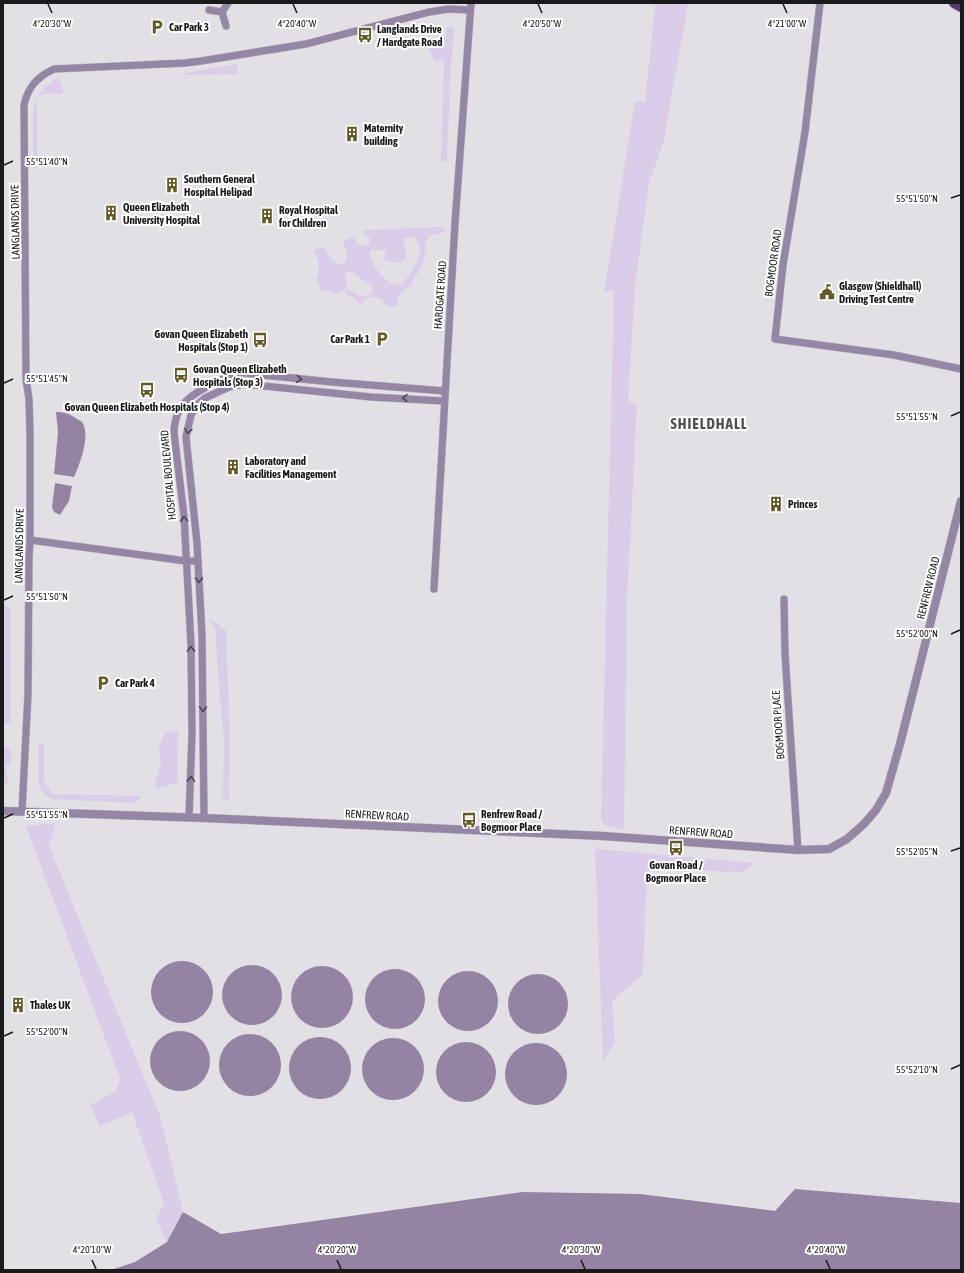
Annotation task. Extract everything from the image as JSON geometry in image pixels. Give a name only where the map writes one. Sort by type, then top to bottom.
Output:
[{"type":"main road","points":[[954,3],[961,6]]},
{"type":"street","points":[[226,26],[222,12],[228,3]]},
{"type":"street","name":"BOGMOOR ROAD","points":[[820,3],[805,132],[783,265],[774,339],[894,355],[961,369]]},
{"type":"street","name":"HARDGATE ROAD","points":[[434,588],[457,191],[471,6]]},
{"type":"street","name":"LANGLANDS DRIVE","points":[[22,811],[28,707],[30,540],[30,432],[29,399],[26,378],[24,105],[28,91],[41,76],[54,69],[185,63],[306,44],[429,12],[471,6]]},
{"type":"street","points":[[209,10],[222,12]]},
{"type":"street","name":"HOSPITAL BOULEVARD","points":[[189,817],[192,735],[191,651],[184,516],[174,424],[180,408],[196,393],[230,376],[243,373],[445,391]]},
{"type":"street","name":"HOSPITAL BOULEVARD","points":[[204,818],[202,635],[198,561],[186,437],[191,415],[205,398],[229,387],[253,384],[371,397],[444,401]]},
{"type":"street","name":"RENFREW ROAD","points":[[3,811],[189,817],[603,836],[798,850],[829,848],[847,839],[864,824],[876,810],[886,793],[900,744],[961,502]]},
{"type":"street","points":[[30,540],[186,561],[198,561]]},
{"type":"street","name":"BOGMOOR PLACE","points":[[784,598],[784,654],[798,850]]},
{"type":"shaded area","points":[[632,3],[688,3],[664,140],[649,183],[635,286],[628,401],[637,404],[627,600],[624,830],[605,825],[601,819],[614,290],[604,292],[635,101],[645,102],[655,5]]},
{"type":"shaded area","points":[[447,27],[453,27],[454,29],[450,80],[447,161],[441,161],[444,61],[434,61],[429,48],[442,41],[443,37],[446,36]]},
{"type":"shaded area","points":[[237,64],[237,74],[185,75],[185,73]]},
{"type":"shaded area","points":[[56,79],[59,79],[63,89],[63,94],[42,94],[37,97],[43,88]]},
{"type":"shaded area","points":[[37,99],[37,168],[34,168],[33,115]]},
{"type":"shaded area","points":[[444,227],[443,233],[434,234],[426,242],[424,260],[411,285],[401,292],[398,297],[397,307],[387,306],[380,298],[371,297],[364,300],[360,307],[355,299],[346,295],[345,291],[348,289],[360,296],[366,296],[372,292],[372,286],[352,272],[345,273],[347,288],[337,294],[326,290],[322,291],[316,279],[319,271],[319,264],[313,251],[317,248],[325,248],[330,257],[337,264],[343,265],[347,257],[343,243],[345,240],[354,238],[359,245],[366,246],[369,244],[370,238],[363,232],[365,230]],"holes":[[[413,237],[419,244],[420,250],[418,259],[409,276],[401,283],[394,285],[384,278],[376,269],[371,259],[370,252],[373,249],[386,251],[384,261],[400,263],[405,260],[406,254],[403,239]]]},
{"type":"shaded area","points":[[56,412],[65,413],[72,416],[82,422],[84,428],[84,450],[74,477],[54,474],[58,432]]},
{"type":"shaded area","points":[[55,483],[72,486],[69,501],[60,515],[54,512],[52,507]]},
{"type":"shaded area","points":[[3,604],[10,608],[11,722],[3,724]]},
{"type":"shaded area","points":[[209,618],[226,630],[230,738],[229,800],[223,799],[224,739],[217,664],[216,630]]},
{"type":"shaded area","points":[[178,731],[177,783],[156,788],[155,784],[161,763],[159,747],[166,732]]},
{"type":"shaded area","points":[[44,743],[44,781],[52,794],[142,796],[136,803],[50,799],[39,787],[39,744]]},
{"type":"shaded area","points":[[3,746],[7,746],[12,753],[10,763],[5,766],[9,783],[5,784],[3,779]]},
{"type":"shaded area","points":[[56,823],[49,846],[160,1116],[183,1212],[167,1242],[156,1219],[164,1204],[132,1112],[100,1126],[90,1105],[115,1092],[120,1079],[26,826]]},
{"type":"shaded area","points":[[595,849],[755,863],[741,872],[647,869],[643,974],[612,1001],[615,1042],[603,1061]]},
{"type":"shaded area","points":[[182,961],[199,966],[204,970],[208,975],[213,992],[208,1009],[204,1014],[199,1018],[182,1023],[165,1018],[160,1014],[156,1009],[151,992],[156,975],[160,970],[165,966]]},
{"type":"shaded area","points":[[246,965],[258,965],[274,973],[280,983],[282,995],[280,1007],[274,1017],[258,1025],[246,1025],[230,1017],[222,1001],[222,989],[230,973]]},
{"type":"shaded area","points":[[322,966],[334,969],[344,975],[350,985],[353,997],[350,1009],[344,1019],[334,1025],[322,1028],[310,1025],[300,1019],[294,1009],[291,997],[294,985],[300,975],[310,969]]},
{"type":"shaded area","points":[[389,969],[401,969],[412,974],[420,982],[425,993],[423,1011],[412,1024],[401,1029],[389,1029],[378,1024],[370,1016],[365,1005],[365,993],[370,982],[378,974]]},
{"type":"shaded area","points":[[468,971],[485,976],[493,984],[498,1001],[493,1018],[485,1026],[468,1031],[451,1026],[443,1018],[438,1001],[443,984],[451,976]]},
{"type":"shaded area","points":[[532,974],[544,974],[555,979],[563,987],[568,998],[566,1016],[555,1029],[544,1034],[532,1034],[521,1029],[513,1021],[508,1010],[508,998],[513,987],[521,979]]},
{"type":"shaded area","points":[[174,1031],[186,1031],[202,1039],[208,1049],[210,1061],[208,1073],[202,1083],[186,1091],[174,1091],[158,1083],[150,1067],[150,1055],[158,1039]]},
{"type":"shaded area","points":[[250,1034],[262,1037],[272,1043],[278,1053],[281,1065],[278,1077],[272,1087],[262,1093],[250,1096],[238,1093],[228,1087],[222,1077],[219,1065],[222,1053],[228,1043],[238,1037]]},
{"type":"shaded area","points":[[320,1037],[332,1040],[342,1046],[348,1056],[351,1068],[348,1080],[342,1090],[332,1096],[320,1099],[308,1096],[298,1090],[292,1080],[289,1068],[292,1056],[298,1046],[308,1040]]},
{"type":"shaded area","points":[[393,1038],[405,1041],[415,1047],[421,1057],[424,1069],[421,1081],[415,1091],[405,1097],[393,1100],[381,1097],[371,1091],[365,1081],[362,1069],[365,1057],[371,1047],[381,1041]]},
{"type":"shaded area","points":[[460,1042],[472,1042],[483,1047],[491,1055],[496,1066],[494,1084],[483,1097],[472,1102],[460,1102],[449,1097],[441,1089],[436,1078],[436,1066],[441,1055],[449,1047]]},
{"type":"shaded area","points":[[536,1043],[553,1048],[558,1052],[562,1057],[567,1074],[562,1091],[558,1096],[553,1100],[536,1105],[519,1100],[514,1096],[510,1091],[505,1074],[510,1057],[514,1052],[519,1048]]},
{"type":"shaded area","points":[[795,1189],[961,1203],[961,1270],[111,1270],[135,1262],[167,1242],[183,1212],[221,1234],[523,1192],[640,1194],[775,1211]]},
{"type":"place","name":"Car Park 3","points":[[157,27]]},
{"type":"place","name":"Langlands Drive / Hardgate Road","points":[[365,35]]},
{"type":"place","name":"Maternity building","points":[[352,134]]},
{"type":"place","name":"Southern General Hospital Helipad","points":[[172,185]]},
{"type":"place","name":"Queen Elizabeth University Hospital","points":[[111,213]]},
{"type":"place","name":"Royal Hospital for Children","points":[[267,216]]},
{"type":"place","name":"Glasgow (Shieldhall) Driving Test Centre","points":[[827,292]]},
{"type":"place","name":"Car Park 1","points":[[382,339]]},
{"type":"place","name":"Govan Queen Elizabeth Hospitals (Stop 1)","points":[[260,340]]},
{"type":"place","name":"Govan Queen Elizabeth Hospitals (Stop 3)","points":[[181,375]]},
{"type":"place","name":"Govan Queen Elizabeth Hospitals (Stop 4)","points":[[147,390]]},
{"type":"place","name":"Laboratory and Facilities Management","points":[[233,467]]},
{"type":"place","name":"Princes","points":[[776,504]]},
{"type":"place","name":"Car Park 4","points":[[103,683]]},
{"type":"place","name":"Renfrew Road / Bogmoor Place","points":[[469,820]]},
{"type":"place","name":"Govan Road / Bogmoor Place","points":[[676,848]]},
{"type":"place","name":"Thales UK","points":[[18,1005]]},
{"type":"district","name":"SHIELDHALL","points":[[709,424]]}]
